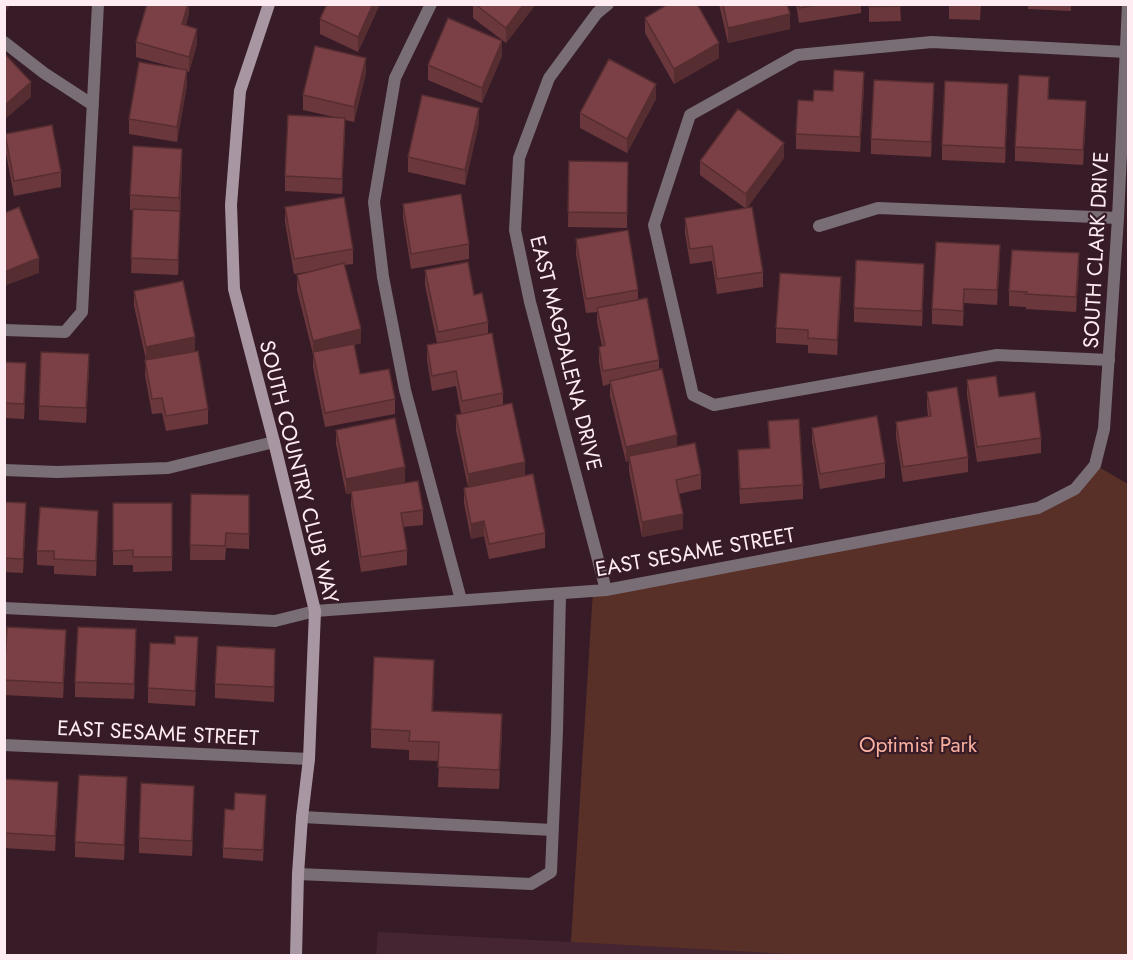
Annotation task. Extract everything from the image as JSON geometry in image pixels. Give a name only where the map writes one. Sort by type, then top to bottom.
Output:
[{"type":"street","points":[[4,330],[65,332],[82,312],[98,4]]},
{"type":"street","name":"SOUTH COUNTRY CLUB WAY","points":[[269,4],[240,91],[231,205],[234,289],[315,611],[309,759],[298,874],[296,956]]},
{"type":"street","points":[[431,4],[395,78],[374,202],[383,277],[405,390],[461,600]]},
{"type":"street","name":"EAST MAGDALENA DRIVE","points":[[606,590],[530,302],[515,231],[519,158],[549,78],[597,13],[608,4]]},
{"type":"street","name":"SOUTH CLARK DRIVE","points":[[1075,489],[1095,465],[1104,429],[1118,218],[1128,4]]},
{"type":"street","points":[[4,42],[44,73],[93,105]]},
{"type":"street","points":[[1109,360],[998,355],[714,405],[693,395],[654,225],[690,115],[797,56],[932,42],[1126,52]]},
{"type":"street","points":[[819,226],[878,208],[1118,218]]},
{"type":"street","points":[[4,470],[57,472],[168,468],[274,442]]},
{"type":"street","name":"EAST SESAME STREET","points":[[4,608],[275,621],[315,611],[606,590],[1038,508],[1075,489]]},
{"type":"street","points":[[298,874],[531,884],[551,872],[560,594]]},
{"type":"street","name":"EAST SESAME STREET","points":[[4,745],[309,759]]},
{"type":"street","points":[[302,817],[553,830]]},
{"type":"shaded area","points":[[378,932],[827,955],[376,956]]},
{"type":"green space","name":"Optimist Park","points":[[1095,465],[1128,484],[1128,955],[827,956],[571,942],[593,591],[1038,508],[1075,489]]},
{"type":"building","points":[[147,4],[188,4],[182,24],[197,29],[189,57],[136,42]]},
{"type":"building","points":[[327,4],[373,4],[358,37],[320,19]]},
{"type":"building","points":[[475,4],[524,4],[506,28]]},
{"type":"building","points":[[668,4],[697,4],[719,43],[674,69],[645,18]]},
{"type":"building","points":[[723,4],[787,4],[790,14],[728,28]]},
{"type":"building","points":[[799,4],[821,4],[799,8]]},
{"type":"building","points":[[869,4],[900,4],[901,6],[869,7]]},
{"type":"building","points":[[448,18],[502,41],[482,88],[428,65]]},
{"type":"building","points":[[315,46],[366,58],[354,107],[303,95]]},
{"type":"building","points":[[4,53],[31,82],[4,106]]},
{"type":"building","points":[[609,59],[656,84],[627,139],[580,113]]},
{"type":"building","points":[[139,62],[187,70],[177,127],[129,119]]},
{"type":"building","points":[[834,70],[864,72],[860,137],[796,134],[798,100],[813,101],[814,90],[833,91]]},
{"type":"building","points":[[1019,75],[1049,77],[1048,99],[1086,101],[1083,150],[1015,147]]},
{"type":"building","points":[[874,80],[934,83],[931,142],[871,139]]},
{"type":"building","points":[[945,81],[1008,84],[1005,148],[942,145]]},
{"type":"building","points":[[422,95],[479,108],[465,170],[408,157]]},
{"type":"building","points":[[738,109],[784,143],[746,194],[700,161]]},
{"type":"building","points":[[288,115],[345,118],[342,179],[285,176]]},
{"type":"building","points":[[52,125],[61,172],[14,181],[5,134]]},
{"type":"building","points":[[133,146],[182,149],[179,198],[130,195]]},
{"type":"building","points":[[569,161],[628,162],[627,213],[568,212]]},
{"type":"building","points":[[461,194],[469,244],[411,254],[403,204]]},
{"type":"building","points":[[344,197],[353,249],[294,259],[285,207]]},
{"type":"building","points":[[19,207],[39,258],[4,272],[4,213]]},
{"type":"building","points":[[752,207],[763,272],[717,279],[712,246],[690,249],[685,218]]},
{"type":"building","points":[[133,209],[180,211],[178,260],[131,258]]},
{"type":"building","points":[[628,230],[638,290],[586,299],[576,239]]},
{"type":"building","points":[[936,242],[1000,245],[997,290],[964,289],[963,311],[932,309]]},
{"type":"building","points":[[1012,250],[1079,253],[1076,297],[1009,291]]},
{"type":"building","points":[[856,260],[924,264],[922,311],[854,308]]},
{"type":"building","points":[[468,262],[474,295],[482,293],[488,322],[438,332],[425,270]]},
{"type":"building","points":[[344,263],[361,329],[313,341],[297,275]]},
{"type":"building","points":[[780,273],[841,277],[837,340],[808,338],[808,330],[776,328]]},
{"type":"building","points":[[183,281],[195,337],[146,347],[134,291]]},
{"type":"building","points":[[647,298],[659,360],[603,371],[599,347],[605,345],[597,308]]},
{"type":"building","points":[[492,333],[503,393],[462,401],[456,371],[432,376],[427,345]]},
{"type":"building","points":[[354,344],[360,374],[389,369],[395,399],[325,413],[313,352]]},
{"type":"building","points":[[198,351],[208,409],[166,416],[162,398],[152,399],[145,360]]},
{"type":"building","points":[[41,352],[89,354],[86,408],[39,406]]},
{"type":"building","points":[[4,362],[26,363],[24,404],[4,403]]},
{"type":"building","points":[[662,369],[677,435],[626,447],[610,381]]},
{"type":"building","points":[[996,376],[999,397],[1035,392],[1041,438],[977,447],[967,380]]},
{"type":"building","points":[[957,387],[968,457],[903,467],[896,422],[931,416],[927,392]]},
{"type":"building","points":[[512,403],[525,462],[468,474],[456,415]]},
{"type":"building","points":[[877,416],[885,463],[820,474],[812,428]]},
{"type":"building","points":[[395,418],[405,467],[346,479],[336,430]]},
{"type":"building","points":[[799,419],[803,485],[740,489],[738,450],[770,448],[768,421]]},
{"type":"building","points":[[695,443],[701,474],[676,480],[683,514],[642,522],[629,456]]},
{"type":"building","points":[[533,474],[545,533],[489,544],[484,521],[471,524],[464,488]]},
{"type":"building","points":[[418,481],[423,510],[401,513],[407,550],[361,557],[351,491]]},
{"type":"building","points":[[191,494],[249,495],[249,534],[226,533],[225,546],[190,545]]},
{"type":"building","points":[[4,502],[26,503],[23,559],[4,558]]},
{"type":"building","points":[[113,503],[172,503],[172,557],[133,557],[133,550],[113,551]]},
{"type":"building","points":[[40,507],[98,511],[96,561],[54,559],[54,551],[37,551]]},
{"type":"building","points":[[7,627],[66,630],[63,683],[4,680]]},
{"type":"building","points":[[78,627],[136,629],[134,684],[75,682]]},
{"type":"building","points":[[175,636],[198,637],[195,691],[148,688],[150,643],[175,644]]},
{"type":"building","points":[[217,646],[275,649],[274,687],[215,684]]},
{"type":"building","points":[[374,657],[434,660],[432,711],[502,714],[499,770],[438,767],[439,742],[409,741],[410,731],[371,729]]},
{"type":"building","points":[[79,775],[127,777],[124,845],[75,842]]},
{"type":"building","points":[[4,779],[58,782],[55,836],[4,833]]},
{"type":"building","points":[[141,783],[194,786],[192,841],[139,838]]},
{"type":"building","points":[[235,793],[266,795],[263,850],[223,848],[225,809],[234,810]]}]
